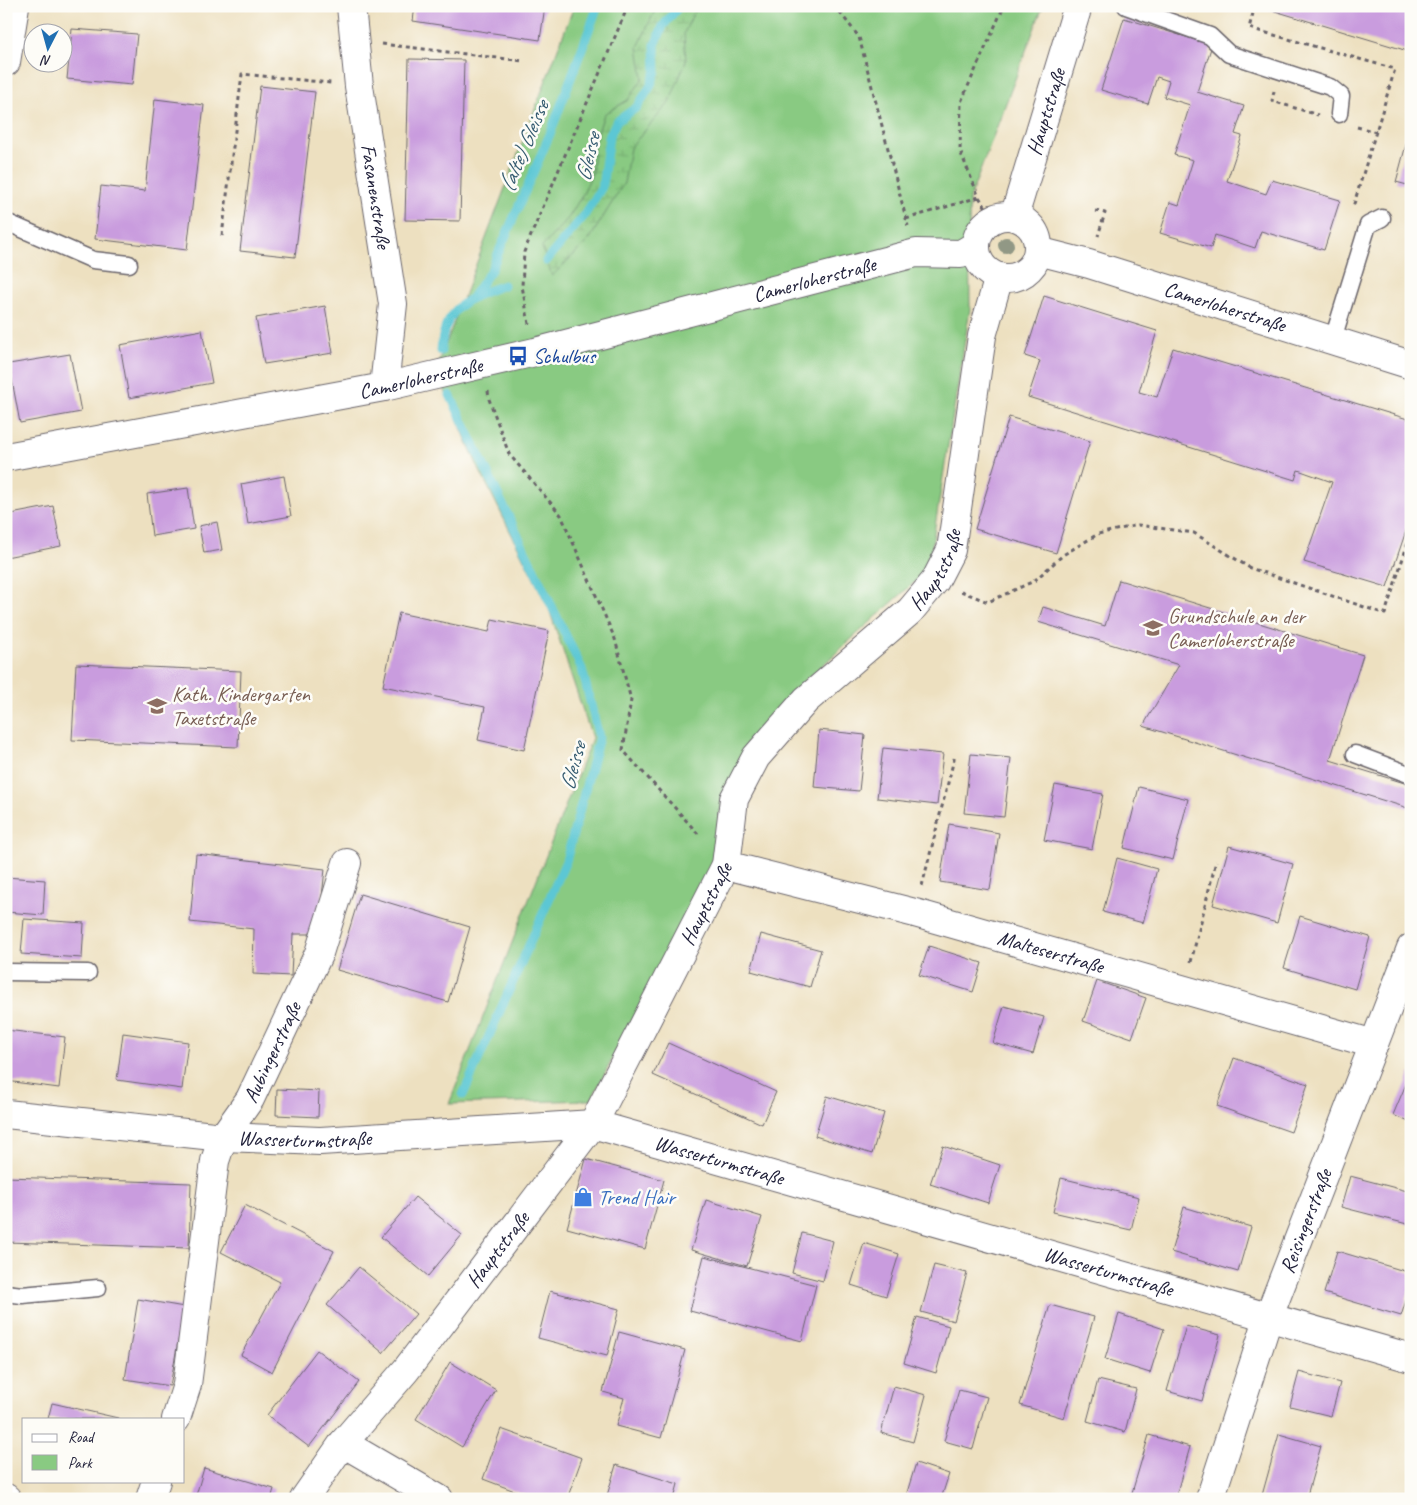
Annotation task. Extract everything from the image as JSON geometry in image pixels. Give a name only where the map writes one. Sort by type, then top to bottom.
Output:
[{"type":"street","points":[[6,62],[15,6]]},
{"type":"street","name":"Fasanenstraße","points":[[351,6],[359,86],[393,304],[384,387]]},
{"type":"street","name":"Hauptstraße","points":[[1014,217],[1078,6]]},
{"type":"street","points":[[1004,216],[1014,217],[1030,226],[1038,242],[1038,251],[1035,261],[1029,270],[1020,276],[1010,278],[999,277],[984,269],[976,253],[978,234],[989,222],[1004,216]]},
{"type":"street","name":"Camerloherstraße","points":[[6,457],[384,387],[486,364],[916,254],[961,254],[976,245]]},
{"type":"street","name":"Camerloherstraße","points":[[1038,251],[1089,264],[1333,339],[1411,366]]},
{"type":"street","name":"Hauptstraße","points":[[304,1499],[343,1443],[406,1370],[593,1124],[726,865],[734,799],[756,756],[806,700],[910,611],[935,581],[951,550],[982,336],[999,277]]},
{"type":"street","name":"Aubingerstraße","points":[[176,1418],[187,1385],[215,1161],[224,1137],[250,1098],[319,953],[347,862]]},
{"type":"street","name":"Malteserstraße","points":[[726,865],[915,913],[1374,1044]]},
{"type":"street","name":"Reisingerstraße","points":[[1210,1499],[1268,1316],[1411,948]]},
{"type":"street","name":"Wasserturmstraße","points":[[6,1114],[224,1137],[320,1141],[593,1124],[1411,1358]]},
{"type":"street","points":[[343,1443],[439,1499]]},
{"type":"street","points":[[150,1499],[156,1482]]},
{"type":"lane","points":[[1126,6],[1210,36],[1229,54],[1330,87],[1341,96],[1339,114]]},
{"type":"lane","points":[[1333,339],[1368,225],[1382,218]]},
{"type":"lane","points":[[6,222],[93,260],[129,264]]},
{"type":"lane","points":[[1355,754],[1411,775]]},
{"type":"lane","points":[[6,972],[88,973]]},
{"type":"lane","points":[[6,1293],[22,1295],[98,1288]]},
{"type":"path","points":[[534,352],[522,286],[524,252],[628,6]]},
{"type":"path","points":[[836,6],[858,37],[916,254]]},
{"type":"path","points":[[906,219],[979,197],[960,151],[962,102],[1004,6]]},
{"type":"path","points":[[1255,6],[1249,28],[1395,68],[1351,215]]},
{"type":"path","points":[[354,40],[523,61]]},
{"type":"path","points":[[222,236],[242,74],[359,86]]},
{"type":"path","points":[[1095,211],[1105,214],[1098,236]]},
{"type":"path","points":[[486,364],[489,399],[509,454],[561,515],[615,639],[631,700],[623,750],[726,865]]},
{"type":"path","points":[[935,581],[988,602],[1034,581],[1063,555],[1098,534],[1138,524],[1194,533],[1250,568],[1385,614],[1411,532]]},
{"type":"path","points":[[915,913],[955,755]]},
{"type":"path","points":[[1184,989],[1216,861]]},
{"type":"green space","points":[[574,6],[1043,6],[969,200],[970,309],[928,570],[794,691],[749,753],[723,796],[711,870],[591,1100],[449,1104],[592,738],[549,609],[478,467],[436,370]]},
{"type":"green space","points":[[657,6],[697,6],[684,33],[686,61],[669,103],[630,148],[624,183],[589,240],[552,276],[542,247],[569,217],[584,192],[592,173],[594,145],[604,114],[628,100],[643,78],[638,47]]},
{"type":"building","points":[[415,6],[545,6],[540,40],[413,21]]},
{"type":"building","points":[[1265,6],[1411,6],[1411,52],[1265,8]]},
{"type":"building","points":[[1124,18],[1212,45],[1197,92],[1244,106],[1235,134],[1242,136],[1227,181],[1266,194],[1272,180],[1340,200],[1324,250],[1261,231],[1255,248],[1215,235],[1211,248],[1160,233],[1170,202],[1179,205],[1193,160],[1174,155],[1190,105],[1164,97],[1169,81],[1157,77],[1148,104],[1101,90]]},
{"type":"building","points":[[72,29],[137,34],[132,85],[67,79],[68,72],[72,72]]},
{"type":"building","points":[[409,59],[464,60],[460,221],[405,220]]},
{"type":"building","points":[[260,86],[315,92],[295,257],[240,251]]},
{"type":"building","points":[[155,99],[204,105],[187,250],[95,239],[101,186],[145,191]]},
{"type":"building","points":[[1411,126],[1411,186],[1396,182]]},
{"type":"building","points":[[1044,296],[1157,331],[1139,392],[1157,397],[1173,348],[1411,420],[1411,516],[1387,587],[1304,562],[1332,482],[1298,470],[1295,480],[1028,397],[1040,361],[1025,356]]},
{"type":"building","points":[[325,306],[333,353],[264,364],[256,318]]},
{"type":"building","points":[[202,330],[212,383],[129,398],[120,345]]},
{"type":"building","points":[[70,354],[81,412],[20,423],[9,364]]},
{"type":"building","points":[[1009,417],[1090,441],[1056,553],[975,529]]},
{"type":"building","points":[[284,476],[291,516],[248,524],[241,484]]},
{"type":"building","points":[[188,488],[194,529],[152,536],[147,494]]},
{"type":"building","points":[[53,506],[61,546],[6,557],[6,515]]},
{"type":"building","points":[[217,522],[222,550],[204,553],[199,526]]},
{"type":"building","points":[[1119,580],[1363,655],[1330,760],[1411,785],[1411,809],[1143,726],[1179,665],[1038,622],[1043,607],[1105,626]]},
{"type":"building","points":[[399,613],[489,632],[492,619],[549,631],[524,750],[478,740],[485,707],[383,686]]},
{"type":"building","name":"Kath. Kindergarten Taxetstraße","points":[[76,664],[241,671],[238,747],[72,740]]},
{"type":"building","points":[[819,730],[865,735],[859,791],[814,787]]},
{"type":"building","points":[[883,748],[943,754],[937,805],[877,798]]},
{"type":"building","points":[[971,754],[1011,758],[1004,817],[964,813]]},
{"type":"building","points":[[1055,785],[1103,794],[1092,849],[1044,840]]},
{"type":"building","points":[[1139,787],[1188,799],[1173,860],[1124,848]]},
{"type":"building","points":[[949,824],[999,833],[990,890],[940,882]]},
{"type":"building","points":[[1229,846],[1293,864],[1277,923],[1213,905]]},
{"type":"building","points":[[196,854],[325,869],[318,934],[293,934],[291,976],[253,974],[254,929],[190,922]]},
{"type":"building","points":[[1117,858],[1157,869],[1143,923],[1103,912]]},
{"type":"building","points":[[6,877],[45,880],[43,915],[6,912]]},
{"type":"building","points":[[360,894],[470,927],[448,1002],[337,970]]},
{"type":"building","points":[[1300,916],[1370,937],[1355,989],[1284,968]]},
{"type":"building","points":[[24,919],[84,923],[82,958],[21,954]]},
{"type":"building","points":[[761,934],[821,950],[810,987],[751,971]]},
{"type":"building","points":[[929,946],[982,963],[973,992],[919,975]]},
{"type":"building","points":[[1097,981],[1146,998],[1132,1038],[1083,1021]]},
{"type":"building","points":[[1004,1006],[1044,1017],[1033,1054],[993,1043]]},
{"type":"building","points":[[6,1030],[65,1037],[59,1088],[6,1081]]},
{"type":"building","points":[[123,1033],[188,1042],[182,1089],[117,1080]]},
{"type":"building","points":[[668,1043],[776,1092],[762,1124],[653,1075]]},
{"type":"building","points":[[1234,1058],[1308,1084],[1291,1132],[1217,1106]]},
{"type":"building","points":[[1411,1072],[1411,1123],[1393,1115]]},
{"type":"building","points":[[277,1089],[319,1091],[318,1117],[276,1115]]},
{"type":"building","points":[[827,1096],[884,1113],[872,1154],[815,1136]]},
{"type":"building","points":[[943,1146],[1000,1165],[988,1203],[930,1184]]},
{"type":"building","points":[[586,1159],[664,1180],[645,1249],[567,1228]]},
{"type":"building","points":[[1350,1176],[1411,1192],[1411,1225],[1341,1207]]},
{"type":"building","points":[[6,1177],[191,1183],[189,1248],[6,1242]]},
{"type":"building","points":[[1061,1178],[1139,1197],[1131,1230],[1053,1212]]},
{"type":"building","points":[[415,1197],[462,1235],[428,1276],[381,1237]]},
{"type":"building","points":[[706,1200],[762,1217],[747,1266],[691,1250]]},
{"type":"building","points":[[245,1205],[334,1251],[272,1372],[241,1355],[280,1282],[221,1252]]},
{"type":"building","points":[[1184,1207],[1251,1227],[1238,1272],[1171,1252]]},
{"type":"building","points":[[802,1233],[833,1241],[823,1281],[792,1273]]},
{"type":"building","points":[[864,1243],[899,1254],[886,1296],[851,1285]]},
{"type":"building","points":[[1337,1251],[1411,1273],[1411,1285],[1401,1316],[1324,1293]]},
{"type":"building","points":[[704,1256],[816,1285],[802,1341],[690,1311]]},
{"type":"building","points":[[934,1265],[967,1273],[954,1321],[921,1312]]},
{"type":"building","points":[[359,1267],[416,1314],[383,1353],[327,1305]]},
{"type":"building","points":[[550,1291],[619,1309],[607,1356],[538,1338]]},
{"type":"building","points":[[138,1299],[184,1307],[170,1386],[125,1379]]},
{"type":"building","points":[[1050,1305],[1094,1317],[1064,1418],[1020,1405]]},
{"type":"building","points":[[1119,1314],[1164,1329],[1150,1373],[1105,1359]]},
{"type":"building","points":[[917,1317],[949,1326],[936,1373],[904,1363]]},
{"type":"building","points":[[1186,1326],[1220,1335],[1202,1401],[1167,1391]]},
{"type":"building","points":[[619,1332],[685,1350],[661,1438],[616,1426],[624,1398],[603,1392]]},
{"type":"building","points":[[317,1350],[359,1382],[309,1447],[267,1415]]},
{"type":"building","points":[[450,1362],[496,1390],[462,1447],[416,1419]]},
{"type":"building","points":[[1299,1372],[1340,1383],[1331,1416],[1290,1406]]},
{"type":"building","points":[[1098,1380],[1136,1389],[1125,1432],[1087,1421]]},
{"type":"building","points":[[894,1386],[926,1395],[913,1442],[881,1433]]},
{"type":"building","points":[[959,1390],[987,1397],[973,1449],[944,1441]]},
{"type":"building","points":[[52,1403],[118,1418],[48,1418]]},
{"type":"building","points":[[501,1429],[582,1458],[567,1499],[536,1499],[483,1479]]},
{"type":"building","points":[[1279,1434],[1321,1446],[1306,1499],[1261,1499]]},
{"type":"building","points":[[1149,1435],[1190,1447],[1175,1499],[1139,1499],[1131,1496]]},
{"type":"building","points":[[916,1463],[949,1474],[941,1499],[905,1499]]},
{"type":"building","points":[[616,1465],[678,1484],[674,1499],[606,1499]]},
{"type":"building","points":[[204,1468],[274,1489],[271,1499],[195,1499]]},
{"type":"waterway","name":"(alte) Gleisse","points":[[473,296],[491,270],[550,134],[598,6]]},
{"type":"waterway","name":"Gleisse","points":[[546,261],[584,216],[602,187],[609,137],[616,122],[637,107],[650,87],[656,71],[655,45],[663,26],[679,6]]},
{"type":"waterway","name":"Gleisse","points":[[441,351],[443,336],[452,314],[460,306],[479,294],[504,285]]},
{"type":"waterway","name":"Gleisse","points":[[450,395],[582,669],[599,737],[566,861],[463,1095]]},
{"type":"place","name":"Schulbus","points":[[518,356]]},
{"type":"place","name":"Grundschule an der Camerloherstraße","points":[[1153,628]]},
{"type":"place","name":"Kath. Kindergarten Taxetstraße","points":[[157,706]]},
{"type":"place","name":"Trend Hair","points":[[583,1197]]}]
